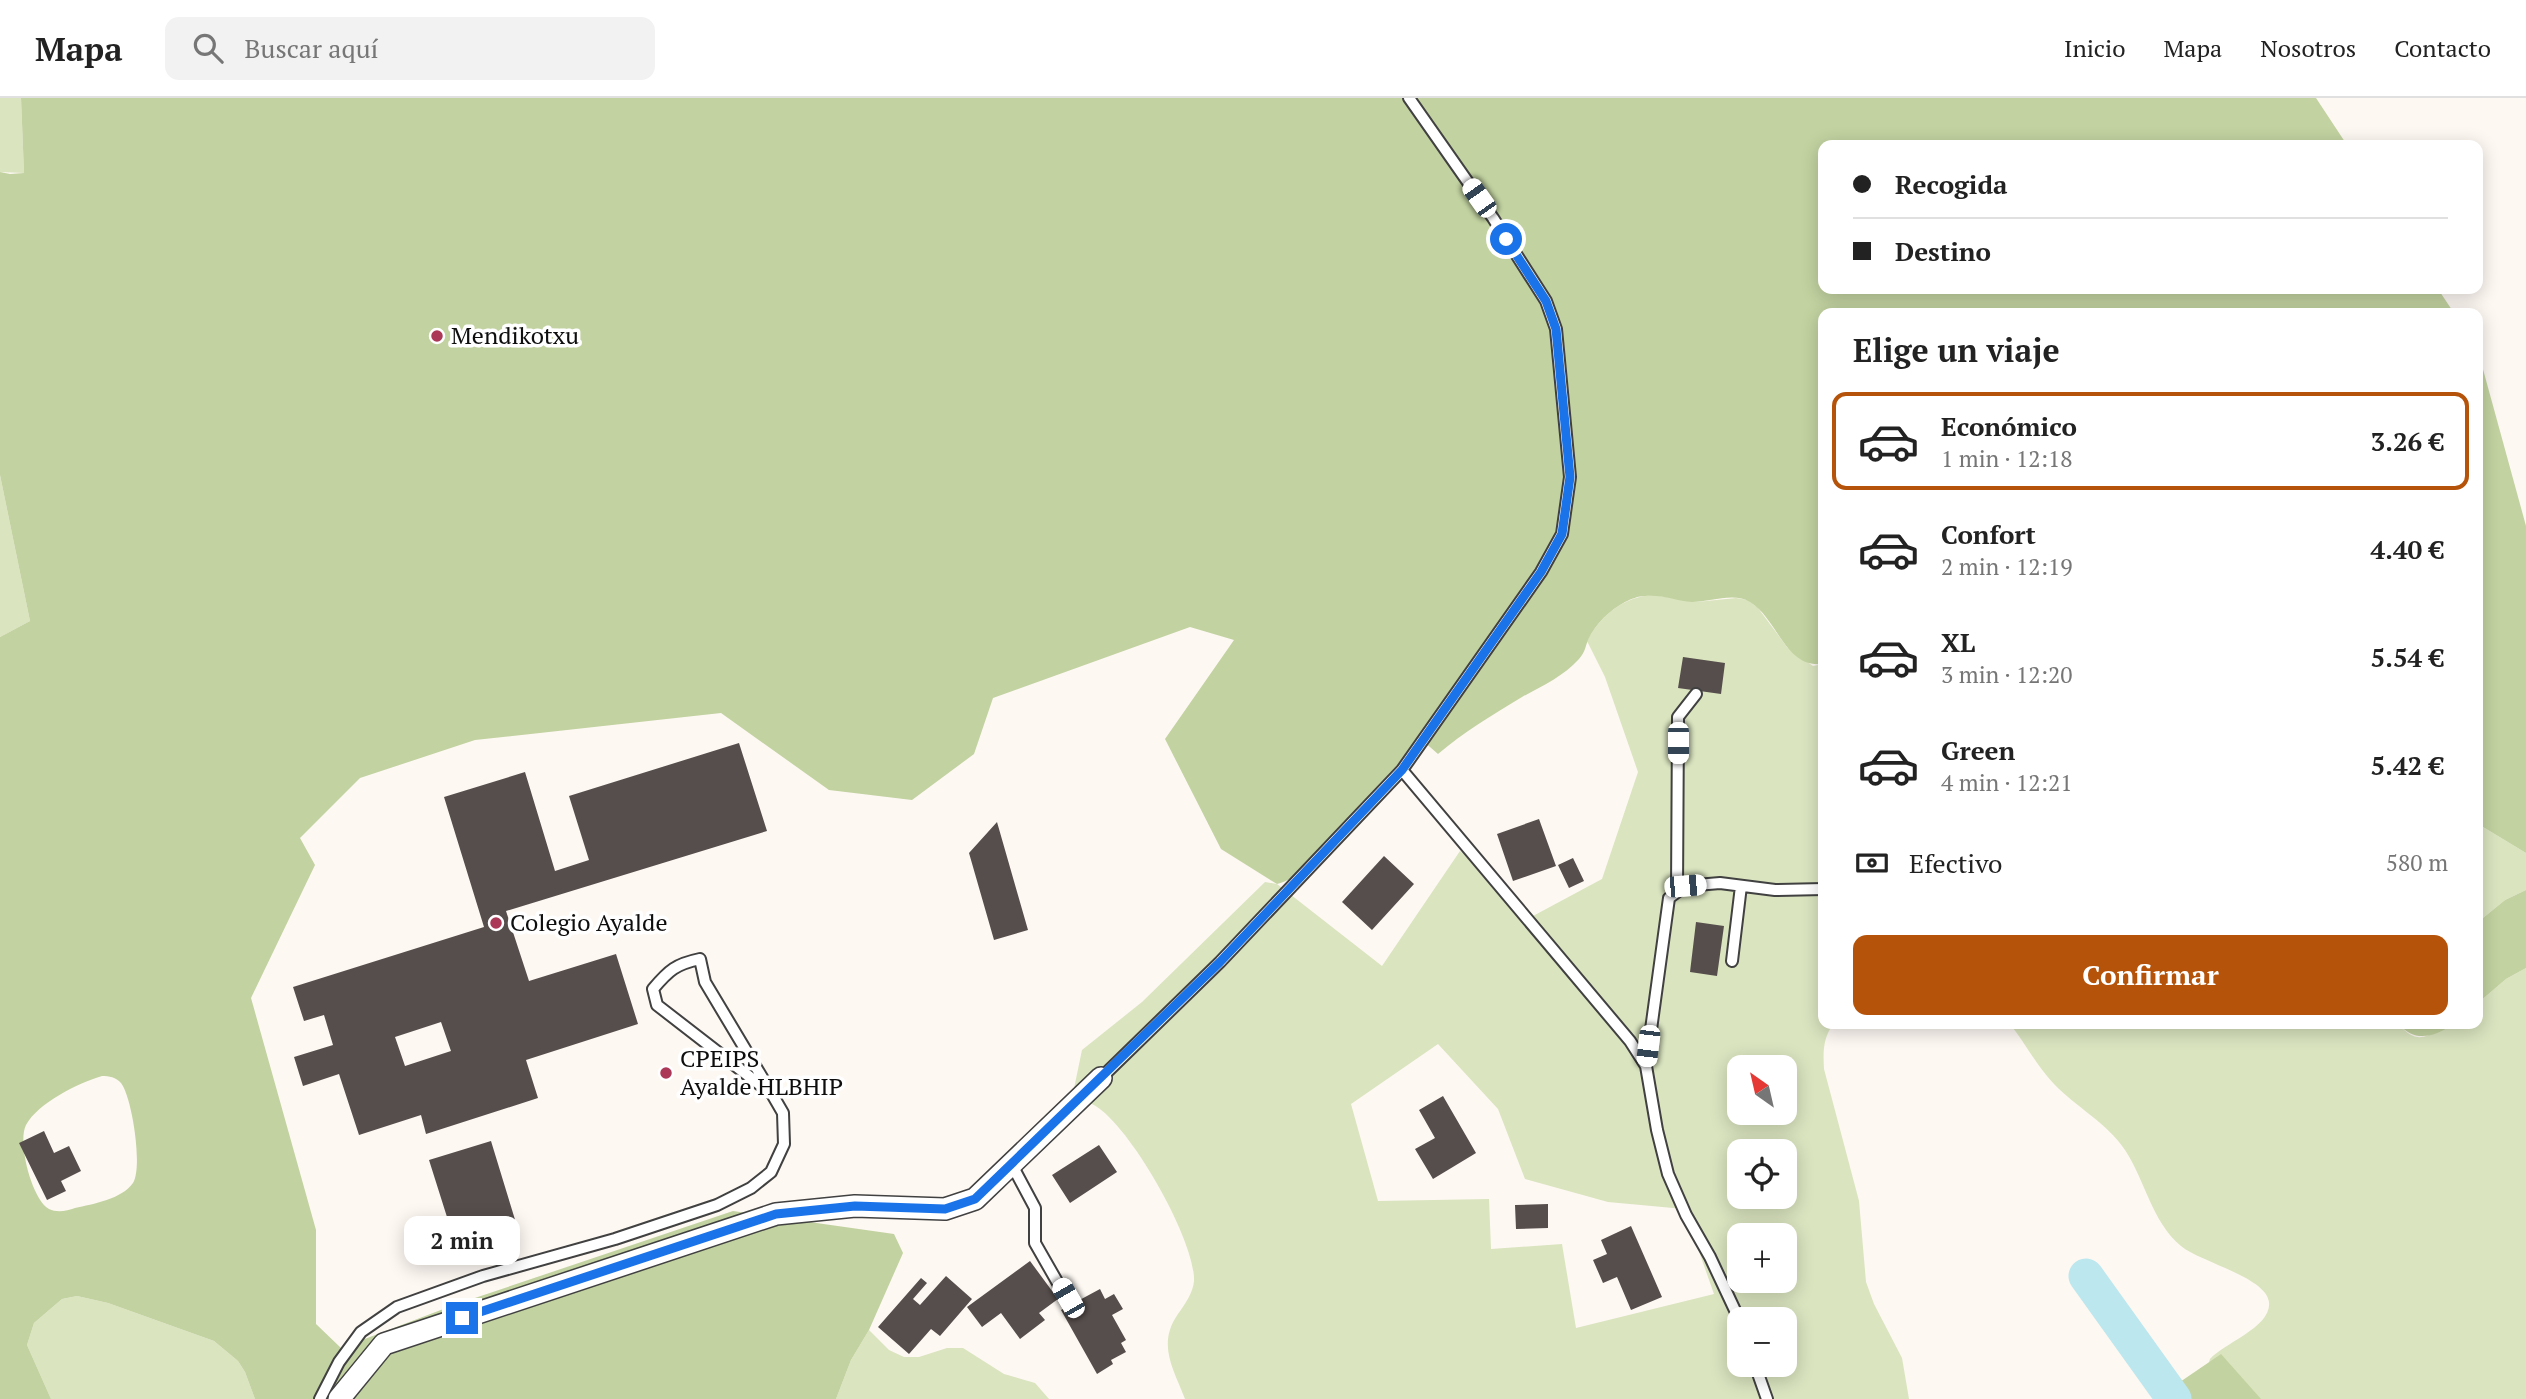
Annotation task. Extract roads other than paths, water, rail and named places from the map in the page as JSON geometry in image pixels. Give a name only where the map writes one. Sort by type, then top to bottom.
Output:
[{"type":"street","points":[[339,1399],[384,1344],[776,1214],[855,1206],[945,1209],[975,1199],[1101,1078]]},
{"type":"lane","points":[[1101,1078],[1220,962],[1402,770],[1541,572],[1562,534],[1570,477],[1556,329],[1546,301],[1493,218],[1409,98]]},
{"type":"lane","points":[[1677,892],[1678,717],[1696,694]]},
{"type":"lane","points":[[1402,770],[1630,1041],[1646,1066]]},
{"type":"lane","points":[[1733,1307],[1668,1174],[1646,1066],[1669,898],[1685,886],[1720,883],[1775,890],[1818,889]]},
{"type":"lane","points":[[1732,961],[1741,886]]},
{"type":"lane","points":[[320,1399],[339,1362],[361,1332],[397,1307],[483,1276],[615,1239],[717,1205],[751,1188],[771,1172],[784,1144],[783,1113],[772,1094],[705,982],[700,959],[680,964],[666,974],[653,989],[657,1005],[772,1094]]},
{"type":"lane","points":[[1012,1165],[1035,1208],[1035,1243],[1068,1298]]},
{"type":"lane","points":[[1759,1377],[1767,1399]]},
{"type":"waterway","points":[[2086,1276],[2174,1399]]},
{"type":"place","name":"Mendikotxu","points":[[437,336]]},
{"type":"place","name":"Colegio Ayalde","points":[[496,923]]},
{"type":"place","name":"CPEIPS Ayalde HLBHIP","points":[[666,1073]]}]
